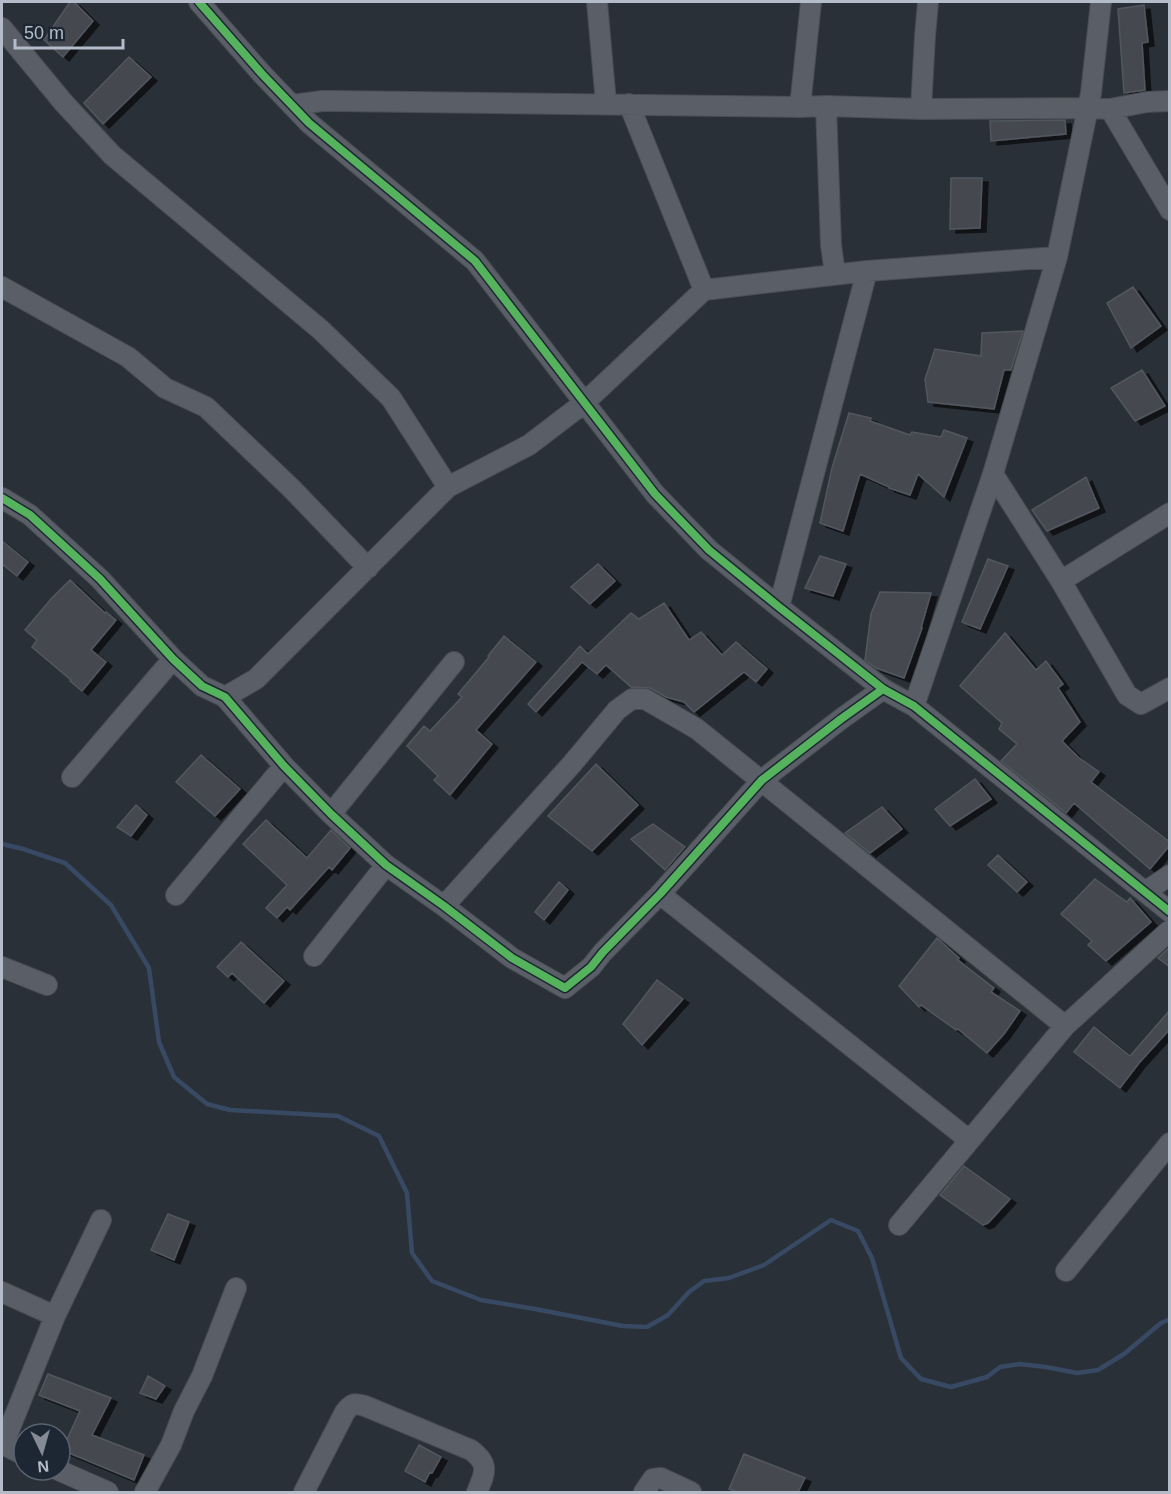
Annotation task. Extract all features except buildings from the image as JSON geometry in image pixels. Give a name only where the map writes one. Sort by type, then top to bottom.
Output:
[{"type":"street","points":[[199,2],[262,74],[309,123],[475,261],[655,494],[709,550],[883,688],[914,706],[1170,912]]},
{"type":"street","points":[[597,2],[606,104]]},
{"type":"street","points":[[800,107],[812,2]]},
{"type":"street","points":[[921,109],[928,2]]},
{"type":"street","points":[[914,706],[993,474],[1057,258],[1088,108],[1101,2]]},
{"type":"street","points":[[2,28],[63,102],[112,155],[321,330],[391,398],[448,487]]},
{"type":"street","points":[[293,105],[336,101],[921,109],[1110,109],[1147,102],[1170,101]]},
{"type":"street","points":[[629,104],[704,290]]},
{"type":"street","points":[[826,106],[831,245],[835,274]]},
{"type":"street","points":[[1110,109],[1170,210]]},
{"type":"street","points":[[225,697],[256,680],[448,487],[529,445],[584,403],[704,290],[835,274],[1057,258]]},
{"type":"street","points":[[779,607],[867,272]]},
{"type":"street","points":[[2,287],[128,357],[165,388],[206,407],[291,488],[369,568]]},
{"type":"street","points":[[993,474],[1061,581],[1127,695],[1141,704],[1170,688]]},
{"type":"street","points":[[2,498],[30,515],[100,579],[173,659],[202,686],[225,697],[284,766],[386,866],[444,906],[512,958],[565,988],[591,967],[762,780],[883,688]]},
{"type":"street","points":[[1061,581],[1170,513]]},
{"type":"street","points":[[72,777],[173,659]]},
{"type":"street","points":[[331,814],[454,662]]},
{"type":"street","points":[[444,906],[572,764],[616,710],[632,699],[645,699],[697,729],[1065,1026]]},
{"type":"street","points":[[176,895],[284,766]]},
{"type":"street","points":[[314,956],[386,866]]},
{"type":"street","points":[[1145,892],[1170,875]]},
{"type":"street","points":[[660,894],[969,1140]]},
{"type":"street","points":[[899,1225],[1065,1026],[1170,930]]},
{"type":"street","points":[[2,967],[47,985]]},
{"type":"street","points":[[1066,1270],[1170,1143]]},
{"type":"street","points":[[2,1445],[55,1316],[100,1220]]},
{"type":"street","points":[[145,1492],[171,1445],[184,1411],[202,1376],[236,1288]]},
{"type":"street","points":[[2,1292],[55,1316]]},
{"type":"street","points":[[304,1492],[345,1412],[356,1403],[471,1450],[481,1457],[485,1469],[477,1492]]},
{"type":"street","points":[[72,1476],[108,1492]]},
{"type":"street","points":[[644,1492],[653,1479],[661,1478],[691,1492]]},
{"type":"waterway","points":[[2,844],[65,863],[111,905],[149,968],[159,1042],[174,1077],[207,1104],[230,1110],[338,1116],[379,1136],[407,1193],[412,1253],[432,1281],[481,1300],[623,1326],[647,1327],[668,1315],[689,1292],[704,1281],[729,1278],[764,1265],[831,1220],[858,1231],[872,1258],[901,1358],[921,1379],[951,1387],[987,1377],[1000,1367],[1019,1364],[1077,1373],[1098,1370],[1124,1354],[1161,1323],[1170,1319]]},
{"type":"cycle path","points":[[199,2],[262,74],[309,123],[475,261],[655,494],[709,550],[883,689],[914,706],[1170,912]]},
{"type":"cycle path","points":[[2,498],[30,515],[100,579],[173,659],[202,686],[225,697],[284,766],[386,865],[512,958],[565,988],[591,967],[762,780],[883,689]]}]
